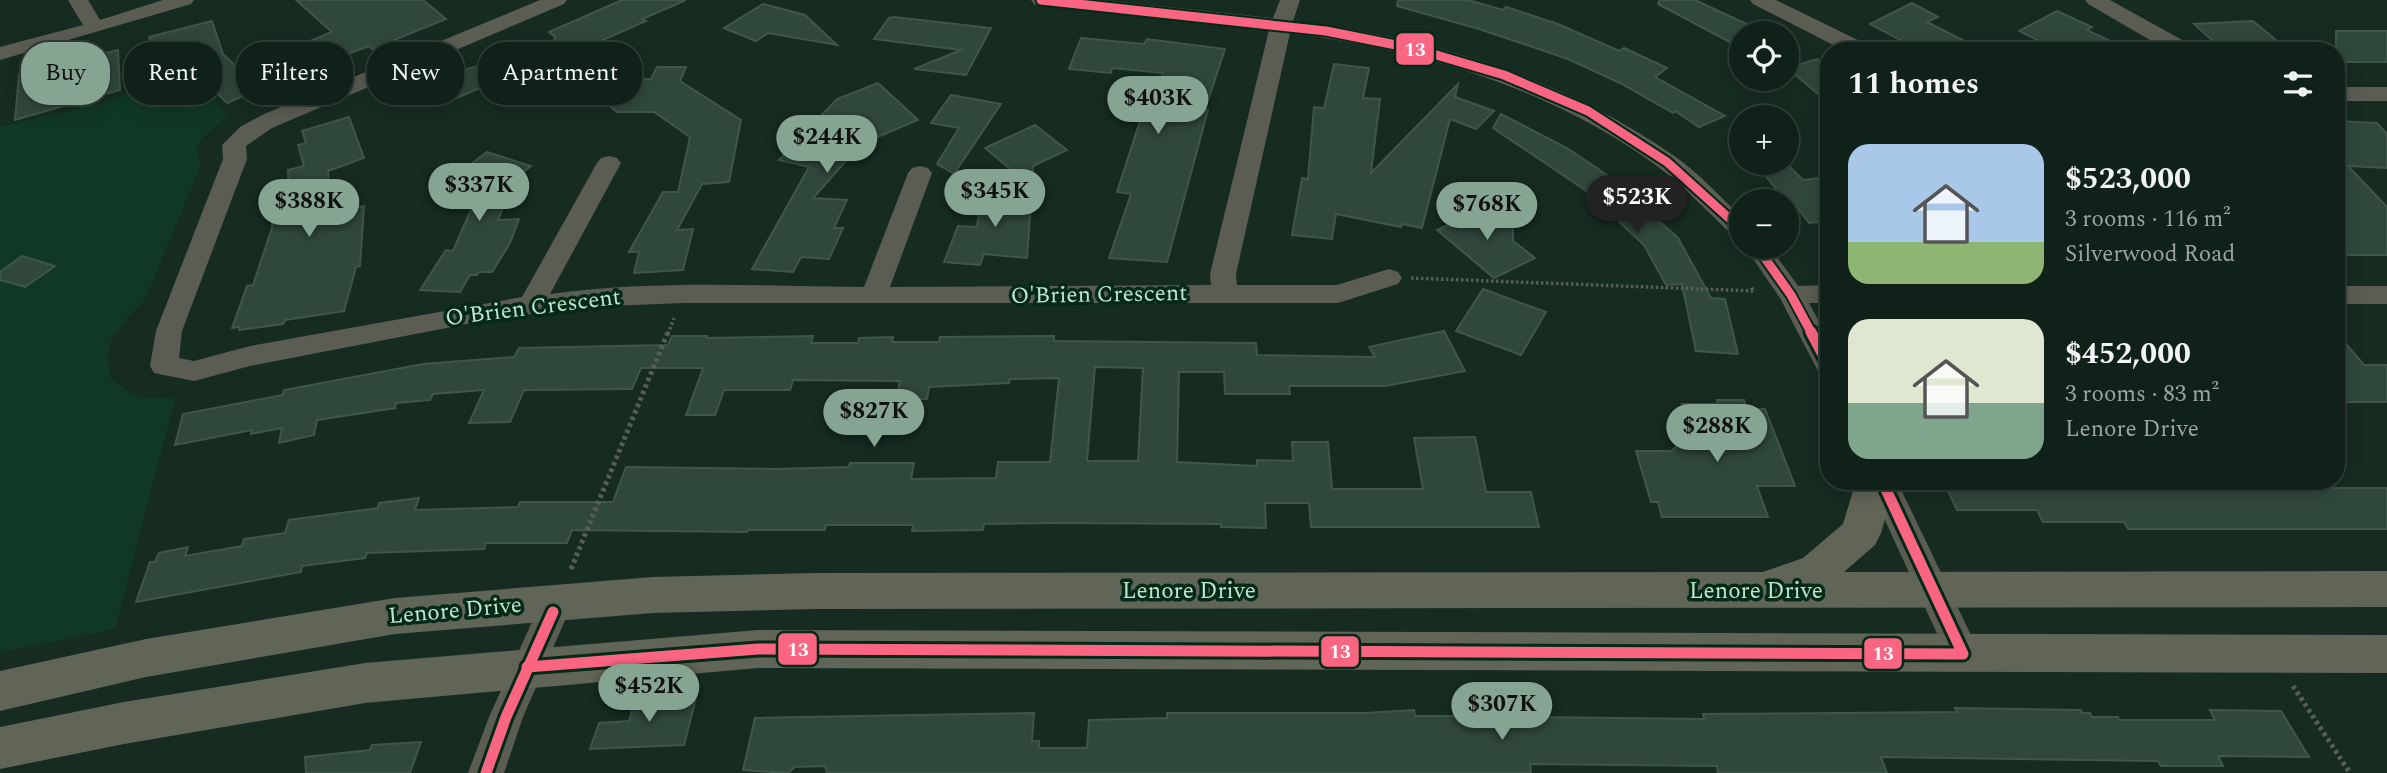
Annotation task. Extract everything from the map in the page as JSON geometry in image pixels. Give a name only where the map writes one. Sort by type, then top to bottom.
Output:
[{"type":"main road","points":[[1755,591],[1817,571],[1861,533],[1873,490]]},
{"type":"main road","name":"Lenore Drive","points":[[0,691],[146,658],[564,586],[653,595],[814,591],[2387,589]]},
{"type":"main road","points":[[0,748],[124,723],[365,683],[758,649],[2387,654]]},
{"type":"street","points":[[78,0],[95,28]]},
{"type":"street","points":[[0,54],[184,0]]},
{"type":"street","name":"O'Brien Crescent","points":[[557,0],[299,110],[270,119],[246,132],[234,145],[235,159],[169,331],[164,366],[194,371],[250,356],[530,304],[585,298],[683,294],[1338,294],[1389,278]]},
{"type":"street","points":[[1041,0],[1280,26],[1426,50],[1476,63],[1552,92],[1640,140],[1708,193],[1729,216]]},
{"type":"street","points":[[1224,293],[1223,274],[1280,26],[1290,0]]},
{"type":"street","points":[[1760,0],[1844,42]]},
{"type":"street","points":[[2095,0],[2169,42]]},
{"type":"street","points":[[2345,94],[2387,94]]},
{"type":"street","points":[[530,304],[609,163]]},
{"type":"street","points":[[874,296],[920,173]]},
{"type":"street","points":[[1766,259],[1785,284],[1820,349]]},
{"type":"street","points":[[1785,284],[1820,292]]},
{"type":"street","points":[[2345,295],[2387,295]]},
{"type":"street","points":[[1886,490],[1963,654]]},
{"type":"street","points":[[486,773],[527,667],[564,586]]},
{"type":"path","points":[[1442,279],[1754,291],[1743,275],[1785,284]]},
{"type":"path","points":[[564,586],[676,313]]},
{"type":"path","points":[[2286,674],[2350,773]]},
{"type":"shaded area","points":[[124,95],[124,105],[219,105],[227,116],[202,138],[196,150],[199,170],[145,300],[125,321],[110,343],[110,378],[141,397],[175,399],[115,629],[0,653],[0,127],[91,105],[110,105],[110,100]]},
{"type":"building","points":[[296,0],[423,0],[446,19],[389,42],[367,42],[367,47],[353,52],[353,42],[308,42],[332,32]]},
{"type":"building","points":[[622,0],[686,0],[599,42],[554,42],[555,37],[549,32]]},
{"type":"building","points":[[1398,0],[1468,0],[1503,10],[1506,7],[1558,24],[1619,51],[1624,48],[1667,68],[1655,77],[1725,116],[1699,127],[1675,111],[1673,113],[1620,83],[1568,59],[1479,29],[1397,6]]},
{"type":"building","points":[[1660,0],[1695,0],[1740,21],[1729,21],[1729,42],[1658,4]]},
{"type":"building","points":[[1912,3],[1938,17],[1927,22],[1966,42],[1904,42],[1870,24]]},
{"type":"building","points":[[763,4],[805,15],[837,45],[768,33],[756,41],[724,28]]},
{"type":"building","points":[[2057,11],[2092,27],[2087,30],[2112,42],[2041,42],[2019,31]]},
{"type":"building","points":[[889,18],[991,28],[966,75],[914,69],[961,50],[874,39]]},
{"type":"building","points":[[212,21],[219,42],[150,42],[149,37]]},
{"type":"building","points":[[2253,21],[2278,42],[2214,42],[2194,24]]},
{"type":"building","points":[[2336,31],[2387,31],[2387,62],[2345,62],[2345,42],[2336,42]]},
{"type":"building","points":[[1081,38],[1144,44],[1147,39],[1225,49],[1205,110],[1208,110],[1167,262],[1109,258],[1131,194],[1117,192],[1140,121],[1144,122],[1163,73],[1112,68],[1111,73],[1069,69]]},
{"type":"building","points":[[118,50],[120,90],[110,93],[110,52]]},
{"type":"building","points":[[222,51],[236,66],[236,99],[227,103],[222,98]]},
{"type":"building","points":[[1817,59],[1820,61],[1820,96],[1799,78],[1799,64]]},
{"type":"building","points":[[1334,64],[1369,68],[1363,98],[1380,99],[1371,173],[1458,84],[1455,97],[1494,111],[1476,129],[1450,119],[1422,228],[1402,224],[1401,227],[1336,214],[1332,239],[1292,235],[1302,178],[1308,179],[1314,107],[1324,108]]},
{"type":"building","points":[[478,66],[478,89],[464,95],[464,70]]},
{"type":"building","points":[[657,67],[686,67],[680,81],[741,120],[729,182],[702,184],[677,230],[693,229],[683,270],[634,273],[639,252],[629,252],[663,192],[678,192],[690,137],[654,112],[617,112],[608,105],[642,105],[642,79],[651,79]]},
{"type":"building","points":[[19,74],[21,105],[68,105],[15,120]]},
{"type":"building","points":[[878,83],[918,120],[861,144],[813,198],[847,200],[834,228],[843,228],[829,259],[801,257],[793,272],[752,269],[809,167],[779,160],[837,99]]},
{"type":"building","points":[[951,95],[1001,104],[954,174],[937,164],[959,128],[931,123]]},
{"type":"building","points":[[1501,114],[1567,148],[1610,177],[1678,238],[1711,298],[1725,299],[1738,354],[1696,351],[1682,284],[1666,285],[1644,245],[1585,190],[1493,128]]},
{"type":"building","points":[[349,117],[364,158],[328,171],[331,213],[364,206],[360,266],[356,267],[344,311],[285,320],[283,324],[239,330],[240,327],[232,328],[247,286],[253,285],[272,228],[272,206],[289,201],[288,170],[304,166],[298,145],[306,143],[302,131]]},
{"type":"building","points":[[2345,121],[2377,123],[2387,134],[2387,168],[2348,166],[2387,207],[2387,255],[2346,255]]},
{"type":"building","points":[[1035,125],[1067,150],[1033,166],[1032,187],[985,148]]},
{"type":"building","points":[[487,152],[531,166],[515,178],[498,220],[519,219],[510,243],[492,272],[470,275],[460,292],[420,290],[446,250],[453,251],[476,198],[441,186]]},
{"type":"building","points":[[1765,175],[1798,175],[1803,180],[1819,178],[1820,222],[1809,223],[1799,210],[1799,189],[1776,189]]},
{"type":"building","points":[[993,189],[1032,189],[1027,258],[984,254],[980,265],[944,262],[958,226],[977,227],[980,204],[991,204]]},
{"type":"building","points":[[1488,206],[1513,226],[1513,241],[1535,258],[1494,278],[1437,230]]},
{"type":"building","points":[[22,256],[55,266],[25,287],[0,280],[0,272]]},
{"type":"building","points":[[1483,289],[1546,312],[1521,355],[1456,331]]},
{"type":"building","points":[[1444,331],[1465,371],[1385,386],[1289,386],[1290,394],[1225,394],[1224,372],[1179,372],[1177,462],[1257,466],[1257,460],[1293,461],[1292,442],[1328,442],[1332,489],[1423,489],[1414,438],[1475,437],[1486,492],[1531,492],[1539,527],[1311,527],[1309,503],[1265,503],[1266,528],[1221,527],[1221,524],[1057,523],[984,524],[983,530],[912,531],[913,525],[826,525],[825,530],[747,532],[572,530],[567,543],[486,543],[484,549],[367,553],[365,558],[302,566],[301,572],[136,602],[150,562],[155,562],[159,553],[188,547],[185,556],[242,546],[244,539],[285,533],[289,520],[378,508],[379,503],[419,498],[415,510],[518,507],[520,502],[613,502],[626,467],[775,469],[849,467],[850,463],[914,463],[911,479],[996,478],[998,462],[1050,462],[1059,378],[1010,379],[1009,383],[929,387],[927,399],[896,399],[900,381],[793,380],[790,390],[724,390],[715,415],[686,415],[703,368],[641,368],[632,389],[524,390],[510,422],[469,423],[484,390],[433,394],[430,400],[396,403],[395,408],[317,420],[314,435],[279,443],[282,428],[251,434],[252,430],[175,445],[183,414],[283,395],[284,390],[423,364],[514,357],[519,348],[668,345],[672,336],[813,336],[811,343],[858,343],[859,338],[893,337],[892,342],[939,342],[940,337],[1054,336],[1054,341],[1256,343],[1257,355],[1375,357],[1369,347]],"holes":[[[1095,367],[1143,368],[1138,461],[1087,461]]]},
{"type":"building","points":[[2345,343],[2364,365],[2387,365],[2387,402],[2345,402]]},
{"type":"building","points":[[1717,400],[1744,400],[1747,409],[1765,409],[1795,486],[1757,486],[1768,517],[1662,517],[1658,502],[1651,502],[1636,451],[1671,451],[1692,432],[1682,404],[1718,404]]},
{"type":"building","points":[[2387,488],[2387,529],[2128,529],[2124,522],[2043,522],[2037,510],[1957,510],[1947,490]]},
{"type":"building","points":[[697,694],[684,745],[590,749],[599,723],[629,721],[636,696]]},
{"type":"building","points":[[1955,708],[2081,710],[2082,713],[2090,713],[2092,717],[2118,717],[2119,720],[2215,720],[2210,710],[2281,711],[2309,757],[2218,756],[2223,766],[2161,766],[2158,761],[1881,757],[1887,773],[1718,773],[1717,766],[1530,764],[1531,773],[827,773],[825,766],[795,767],[788,773],[743,770],[755,718],[1034,713],[1032,741],[1039,741],[1039,748],[1087,748],[1089,720],[1167,718],[1167,713],[1365,713],[1414,710],[1415,716],[1488,716],[1490,728],[1536,728],[1535,717],[1704,719],[1703,714],[1957,712]]},
{"type":"building","points":[[421,742],[410,773],[306,773],[305,757],[370,750],[372,745]]},
{"type":"transit line","name":"13","points":[[1041,0],[1326,31],[1416,49],[1504,75],[1588,111],[1667,162],[1729,218]]},
{"type":"transit line","name":"13","points":[[1766,259],[1791,295],[1820,349]]},
{"type":"transit line","name":"13","points":[[527,667],[758,649],[1963,654],[1886,490]]},
{"type":"transit line","name":"13","points":[[486,773],[506,717],[553,612]]}]
